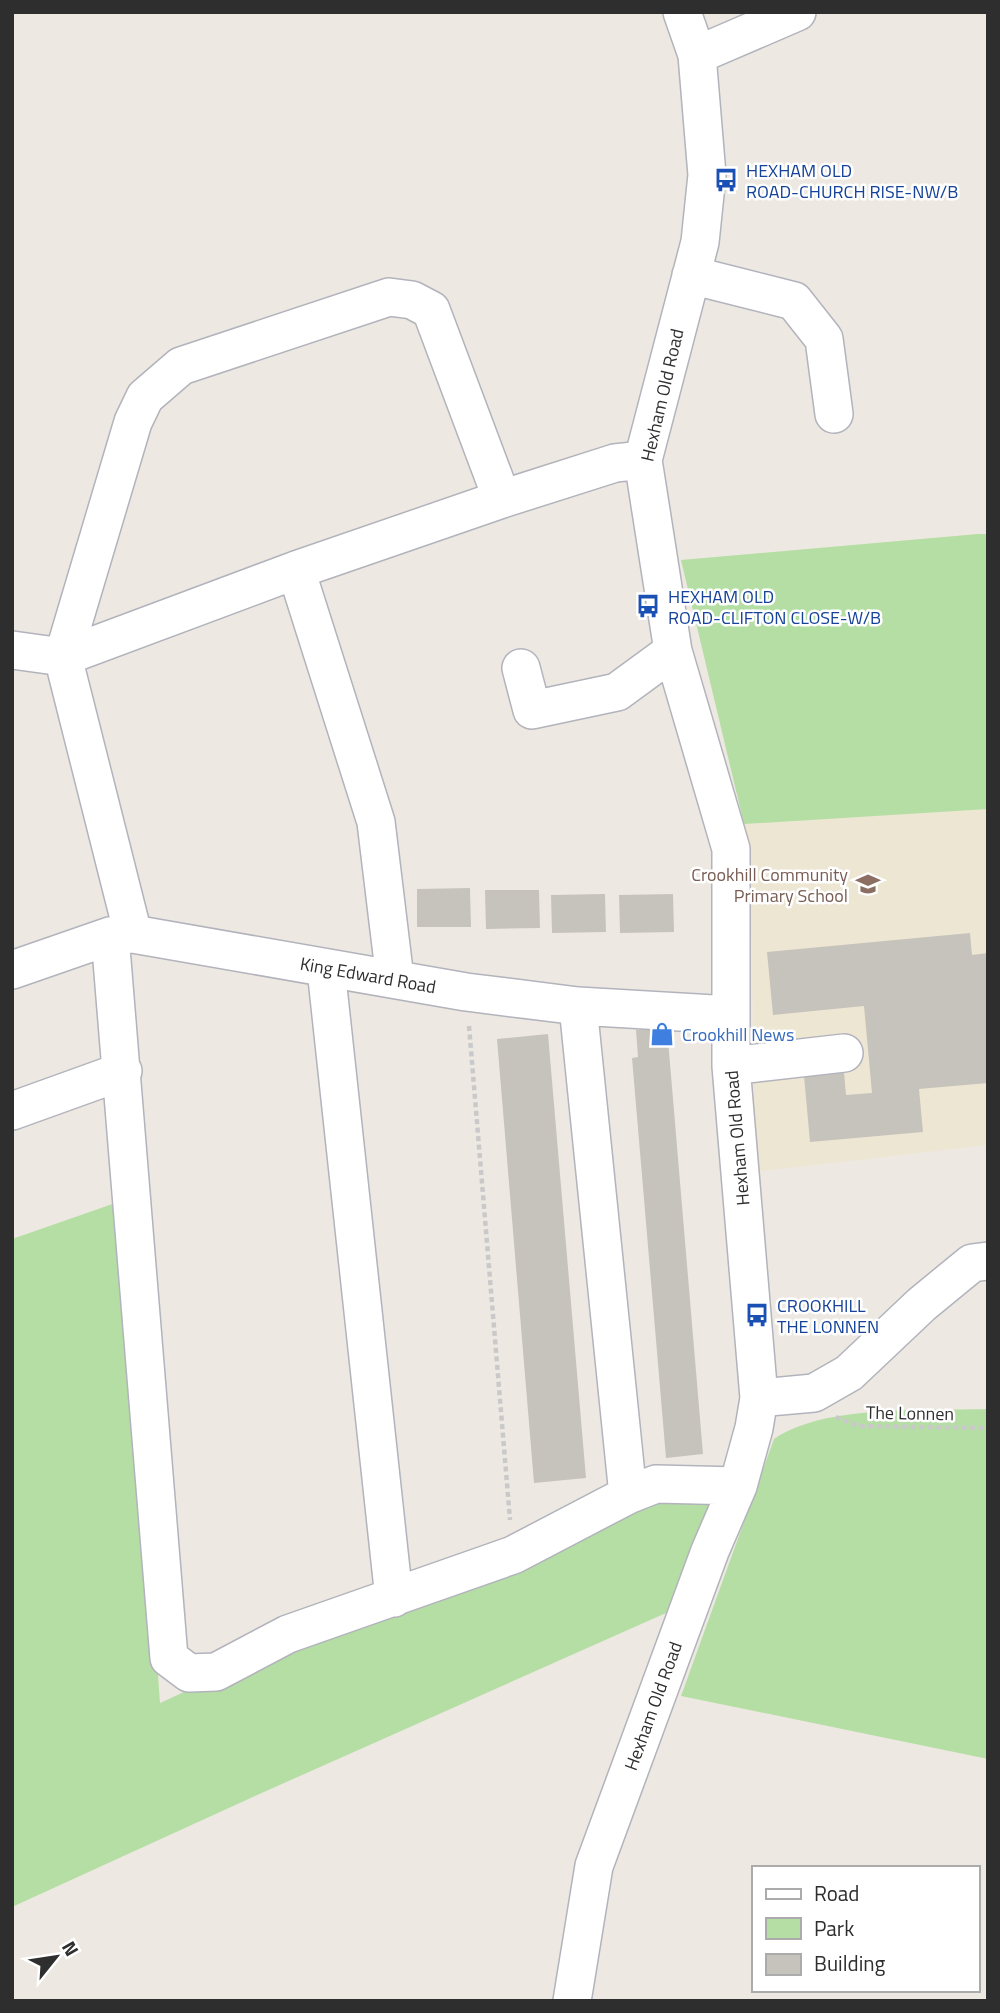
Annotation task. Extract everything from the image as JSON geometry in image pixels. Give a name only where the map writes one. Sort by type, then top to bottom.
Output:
[{"type":"street","name":"Hexham Old Road","points":[[572,2001],[594,1866],[710,1551],[737,1486],[754,1428],[759,1398],[731,1066],[731,849],[673,650],[643,460],[699,242],[707,174],[697,55],[682,12]]},
{"type":"street","points":[[697,55],[797,12]]},
{"type":"street","points":[[691,275],[794,302],[824,339],[834,415]]},
{"type":"street","points":[[502,499],[431,310],[412,300],[389,297],[181,366],[145,397],[133,422],[63,657],[121,935],[123,1070],[169,1658],[189,1673],[216,1672],[288,1634],[513,1555],[628,1495],[656,1484],[737,1486]]},
{"type":"street","points":[[12,650],[63,657],[296,570],[502,499],[615,463],[643,460]]},
{"type":"street","points":[[296,570],[376,822],[396,979]]},
{"type":"street","points":[[522,668],[532,710],[617,692],[673,650]]},
{"type":"street","name":"King Edward Road","points":[[12,970],[121,935],[466,992],[579,1006],[731,1015]]},
{"type":"street","points":[[326,969],[394,1598]]},
{"type":"street","points":[[579,1006],[628,1495]]},
{"type":"street","points":[[731,1066],[844,1053]]},
{"type":"street","points":[[12,1111],[123,1070]]},
{"type":"street","points":[[759,1398],[814,1393],[849,1373],[922,1304],[972,1263],[988,1261]]},
{"type":"path","points":[[466,992],[513,1555]]},
{"type":"path","name":"The Lonnen","points":[[834,1416],[858,1426],[988,1428]]},
{"type":"shaded area","name":"Crookhill Community Primary School","points":[[988,534],[988,1145],[754,1172],[752,945],[744,824],[681,560]]},
{"type":"green space","points":[[988,534],[988,809],[744,824],[681,560]]},
{"type":"green space","points":[[124,1200],[160,1703],[290,1643],[631,1500],[730,1490],[704,1553],[666,1613],[12,1907],[12,1239]]},
{"type":"green space","points":[[988,1409],[988,1759],[681,1696],[774,1439],[795,1428],[848,1415],[906,1410]]},
{"type":"building","points":[[470,888],[471,927],[417,927],[417,889]]},
{"type":"building","points":[[485,890],[539,890],[540,928],[486,929]]},
{"type":"building","points":[[605,894],[606,932],[552,933],[551,895]]},
{"type":"building","points":[[673,894],[674,932],[620,933],[619,895]]},
{"type":"building","points":[[970,933],[972,955],[988,953],[988,1083],[919,1089],[923,1132],[810,1142],[804,1076],[844,1072],[846,1095],[872,1093],[864,1006],[773,1015],[767,952]]},
{"type":"building","points":[[667,1028],[703,1454],[666,1458],[632,1058],[638,1057],[636,1030]]},
{"type":"building","points":[[548,1034],[586,1478],[534,1483],[497,1039]]},
{"type":"place","name":"HEXHAM OLD ROAD-CHURCH RISE-NW/B","points":[[726,180]]},
{"type":"place","name":"HEXHAM OLD ROAD-CLIFTON CLOSE-W/B","points":[[648,606]]},
{"type":"place","name":"Crookhill Community Primary School","points":[[868,884]]},
{"type":"place","name":"Crookhill News","points":[[662,1034]]},
{"type":"place","name":"CROOKHILL THE LONNEN","points":[[757,1315]]}]
